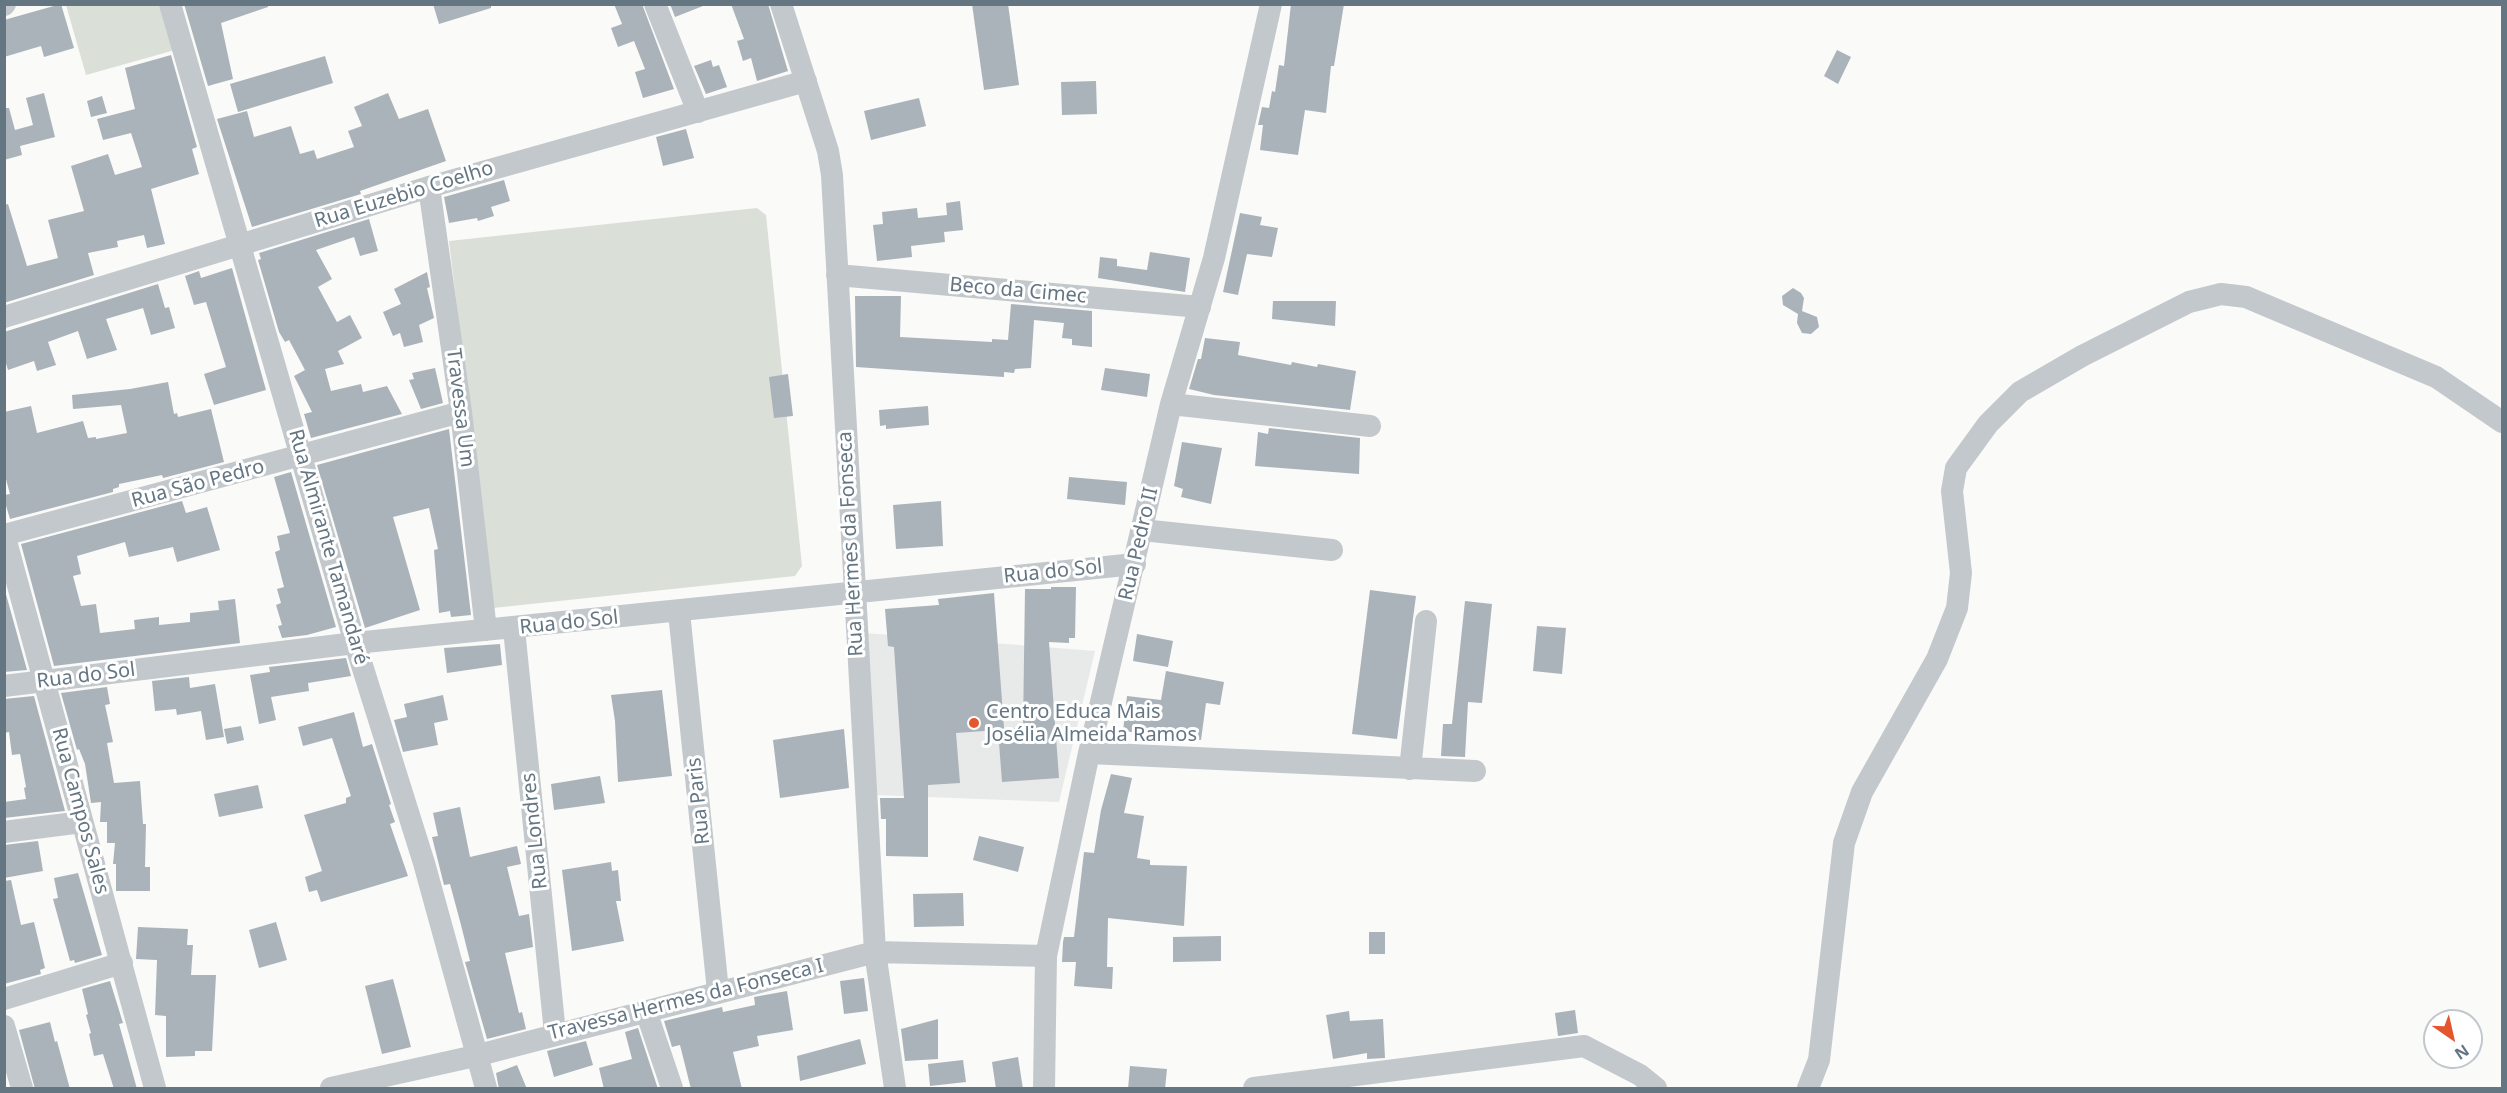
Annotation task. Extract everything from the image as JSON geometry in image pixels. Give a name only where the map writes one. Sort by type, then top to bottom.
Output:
[{"type":"street","name":"Rua Almirante Tamandaré","points":[[170,4],[355,643],[424,863],[475,1056],[486,1089]]},
{"type":"street","points":[[655,4],[698,112]]},
{"type":"street","name":"Rua Hermes da Fonseca","points":[[782,4],[828,151],[837,275],[874,951],[895,1089]]},
{"type":"street","name":"Rua Pedro II","points":[[1044,1089],[1046,956],[1089,753],[1171,404],[1214,258],[1271,4]]},
{"type":"street","name":"Rua Euzebio Coelho","points":[[4,317],[429,187],[806,81]]},
{"type":"street","name":"Travessa Um","points":[[429,187],[461,412],[486,630]]},
{"type":"street","name":"Beco da Cimec","points":[[837,275],[1200,308]]},
{"type":"street","points":[[1808,1089],[1819,1060],[1833,922],[1844,843],[1862,792],[1937,659],[1957,608],[1961,573],[1952,491],[1956,468],[1988,424],[2020,392],[2082,356],[2189,302],[2221,294],[2246,297],[2436,377],[2502,422]]},
{"type":"street","points":[[1171,404],[1370,426]]},
{"type":"street","name":"Rua São Pedro","points":[[5,534],[461,412]]},
{"type":"street","points":[[1142,530],[1332,550]]},
{"type":"street","name":"Rua Campos Sales","points":[[5,534],[155,1089]]},
{"type":"street","name":"Rua do Sol","points":[[4,686],[355,643],[679,612],[1135,564]]},
{"type":"street","name":"Rua Paris","points":[[679,612],[718,991]]},
{"type":"street","points":[[1410,769],[1426,621]]},
{"type":"street","name":"Rua Londres","points":[[514,628],[555,1033]]},
{"type":"street","points":[[1089,753],[1474,771]]},
{"type":"street","points":[[4,832],[82,822]]},
{"type":"street","name":"Travessa Hermes da Fonseca I","points":[[332,1089],[475,1056],[555,1033],[874,951],[1046,956]]},
{"type":"street","points":[[4,999],[122,963]]},
{"type":"street","points":[[646,1011],[672,1089]]},
{"type":"street","points":[[4,1026],[22,1089]]},
{"type":"street","points":[[1269,1088],[1584,1046],[1640,1075],[1656,1089]]},
{"type":"shaded area","points":[[66,5],[162,5],[175,50],[86,75]]},
{"type":"shaded area","points":[[757,208],[766,215],[802,566],[795,576],[493,608],[449,241]]},
{"type":"shaded area","name":"Centro Educa Mais Josélia Almeida Ramos","points":[[865,633],[1095,651],[1059,802],[875,795]]},
{"type":"building","points":[[61,4],[74,48],[44,57],[41,46],[4,57],[4,20]]},
{"type":"building","points":[[184,4],[268,4],[268,7],[221,23],[233,79],[208,86]]},
{"type":"building","points":[[433,4],[491,4],[491,8],[439,24]]},
{"type":"building","points":[[614,4],[642,4],[674,89],[643,98],[635,72],[645,69],[634,41],[618,47],[611,28],[622,24]]},
{"type":"building","points":[[670,4],[703,4],[703,6],[675,17]]},
{"type":"building","points":[[731,4],[768,4],[788,71],[757,81],[751,58],[743,61],[737,41],[744,39]]},
{"type":"building","points":[[972,4],[1008,4],[1019,85],[984,90]]},
{"type":"building","points":[[1291,4],[1344,4],[1334,66],[1331,66],[1326,113],[1305,110],[1298,155],[1260,150],[1263,125],[1258,125],[1262,107],[1269,108],[1272,91],[1275,92],[1279,65],[1284,66]]},
{"type":"building","points":[[1837,50],[1851,57],[1838,84],[1824,76]]},
{"type":"building","points":[[171,55],[197,147],[192,149],[199,174],[151,189],[165,244],[147,248],[144,235],[117,241],[118,247],[88,253],[94,275],[4,303],[4,205],[8,204],[27,266],[58,258],[48,220],[84,211],[71,166],[108,154],[115,175],[142,167],[131,133],[103,140],[97,119],[135,109],[125,68]]},
{"type":"building","points":[[325,56],[333,83],[238,112],[230,84]]},
{"type":"building","points":[[711,60],[713,67],[719,65],[727,87],[706,94],[694,66]]},
{"type":"building","points":[[1096,81],[1097,114],[1062,115],[1061,82]]},
{"type":"building","points":[[44,93],[55,137],[20,146],[22,155],[4,160],[4,108],[9,108],[15,130],[33,125],[26,98]]},
{"type":"building","points":[[388,93],[399,119],[428,109],[446,161],[360,191],[361,194],[252,227],[217,119],[247,111],[254,137],[291,126],[300,154],[314,150],[317,159],[354,147],[348,131],[362,126],[354,107]]},
{"type":"building","points":[[102,96],[107,113],[91,117],[87,101]]},
{"type":"building","points":[[919,98],[926,126],[871,140],[864,111]]},
{"type":"building","points":[[686,129],[694,158],[663,166],[656,137]]},
{"type":"building","points":[[504,180],[510,201],[491,207],[494,216],[478,221],[477,218],[449,223],[444,197]]},
{"type":"building","points":[[960,201],[963,230],[944,232],[945,242],[911,246],[912,257],[877,261],[873,225],[883,224],[882,212],[917,208],[918,218],[947,215],[946,203]]},
{"type":"building","points":[[1240,213],[1262,217],[1260,225],[1278,228],[1272,257],[1247,254],[1238,295],[1223,292]]},
{"type":"building","points":[[369,219],[378,251],[360,256],[354,237],[316,250],[332,279],[318,287],[337,322],[350,315],[362,338],[338,351],[344,364],[325,369],[331,391],[361,384],[363,392],[387,386],[402,414],[311,438],[304,414],[312,412],[294,376],[305,370],[289,340],[285,342],[279,332],[258,260],[261,259],[259,253]]},
{"type":"building","points":[[1150,252],[1190,258],[1185,292],[1098,278],[1100,257],[1117,259],[1117,266],[1147,270]]},
{"type":"building","points":[[232,268],[266,390],[214,405],[204,374],[226,367],[206,302],[194,305],[185,276],[199,271],[201,278]]},
{"type":"building","points":[[427,272],[430,287],[427,288],[434,318],[419,325],[423,342],[404,347],[400,333],[393,336],[383,312],[401,304],[394,289]]},
{"type":"building","points":[[158,284],[165,308],[169,307],[175,328],[151,335],[143,308],[106,319],[117,350],[87,359],[78,331],[48,342],[56,365],[37,371],[34,361],[8,370],[4,357],[4,332]]},
{"type":"building","points":[[1793,288],[1804,298],[1802,311],[1817,317],[1819,327],[1811,334],[1802,333],[1797,323],[1798,314],[1783,305],[1782,296]]},
{"type":"building","points":[[855,296],[901,296],[900,337],[992,342],[992,339],[1008,340],[1011,304],[1092,311],[1092,347],[1072,345],[1072,339],[1062,338],[1064,323],[1034,320],[1031,368],[1015,369],[1014,373],[1004,372],[1004,377],[856,367]]},
{"type":"building","points":[[1273,301],[1336,301],[1335,326],[1272,319]]},
{"type":"building","points":[[1205,338],[1240,342],[1238,355],[1291,365],[1292,362],[1317,367],[1318,364],[1356,371],[1350,410],[1214,395],[1189,389],[1198,359],[1201,359]]},
{"type":"building","points":[[435,368],[443,403],[421,409],[409,380],[414,379],[412,373]]},
{"type":"building","points":[[1105,368],[1150,374],[1147,397],[1101,390]]},
{"type":"building","points":[[788,374],[793,416],[774,418],[769,377]]},
{"type":"building","points":[[168,382],[174,414],[177,413],[178,417],[211,409],[224,462],[163,478],[162,475],[119,484],[113,492],[10,519],[4,499],[4,495],[10,494],[4,472],[4,412],[31,406],[37,433],[83,421],[88,438],[96,437],[96,439],[127,433],[121,405],[73,409],[72,395],[130,389]]},
{"type":"building","points":[[928,406],[929,425],[886,429],[886,425],[880,426],[879,410]]},
{"type":"building","points":[[1269,428],[1360,438],[1359,474],[1255,466],[1258,432],[1268,434]]},
{"type":"building","points":[[449,429],[471,615],[451,617],[450,611],[439,613],[434,550],[438,549],[429,508],[393,517],[420,610],[365,628],[317,465]]},
{"type":"building","points":[[1182,442],[1222,448],[1211,504],[1181,497],[1183,489],[1174,486]]},
{"type":"building","points":[[291,472],[336,627],[307,635],[282,638],[278,626],[282,625],[276,605],[281,603],[277,589],[284,587],[275,552],[280,550],[277,536],[290,533],[274,477]]},
{"type":"building","points":[[1069,477],[1127,482],[1125,505],[1067,499]]},
{"type":"building","points":[[182,501],[186,513],[207,507],[220,550],[177,562],[173,547],[129,557],[125,542],[77,556],[81,574],[73,576],[81,606],[96,604],[100,633],[135,629],[134,620],[159,617],[159,625],[190,622],[190,613],[219,610],[218,601],[235,599],[240,643],[54,666],[21,544]]},
{"type":"building","points":[[941,501],[943,546],[896,549],[893,505]]},
{"type":"building","points":[[4,587],[27,670],[4,672]]},
{"type":"building","points":[[1051,587],[1076,587],[1075,638],[1069,638],[1069,643],[1049,642],[1059,778],[1002,782],[998,730],[956,733],[960,783],[928,785],[928,857],[886,856],[886,819],[881,819],[880,798],[904,798],[894,647],[888,646],[885,609],[939,605],[938,599],[994,593],[1004,728],[1023,728],[1025,589],[1051,589]]},
{"type":"building","points":[[1370,590],[1416,596],[1397,739],[1352,734]]},
{"type":"building","points":[[1465,601],[1492,604],[1482,703],[1468,702],[1465,757],[1441,756],[1443,724],[1452,724]]},
{"type":"building","points":[[1537,626],[1566,628],[1562,674],[1533,671]]},
{"type":"building","points":[[1137,634],[1173,641],[1168,667],[1133,661]]},
{"type":"building","points":[[500,644],[502,665],[447,673],[444,648]]},
{"type":"building","points":[[346,658],[351,676],[308,683],[309,691],[271,697],[276,720],[259,724],[250,675],[270,672],[269,667]]},
{"type":"building","points":[[1166,671],[1224,682],[1220,705],[1206,703],[1201,740],[1123,731],[1127,696],[1161,700]]},
{"type":"building","points":[[189,677],[190,688],[215,684],[224,737],[206,740],[201,711],[177,715],[176,709],[155,711],[152,681]]},
{"type":"building","points":[[107,687],[110,704],[105,705],[113,742],[107,743],[114,783],[140,781],[143,824],[146,824],[145,867],[150,867],[150,891],[116,891],[116,864],[113,864],[115,843],[107,843],[107,822],[100,822],[101,802],[91,803],[85,764],[79,749],[77,750],[61,693]]},
{"type":"building","points":[[662,690],[672,776],[618,782],[615,721],[611,695]]},
{"type":"building","points":[[443,695],[448,720],[434,723],[438,745],[403,752],[394,720],[407,717],[404,704]]},
{"type":"building","points":[[34,696],[65,811],[4,818],[4,802],[26,799],[24,788],[26,787],[20,754],[12,755],[9,732],[4,733],[4,699]]},
{"type":"building","points":[[354,712],[363,747],[372,744],[391,804],[389,805],[395,822],[390,824],[408,876],[321,902],[317,890],[309,892],[305,877],[322,871],[304,815],[346,803],[346,798],[351,796],[332,738],[303,746],[298,727]]},
{"type":"building","points":[[241,726],[244,740],[227,744],[224,729]]},
{"type":"building","points":[[844,729],[849,788],[780,798],[773,740]]},
{"type":"building","points":[[1111,774],[1132,778],[1124,813],[1144,816],[1137,858],[1150,860],[1150,865],[1187,866],[1184,926],[1108,918],[1107,967],[1113,967],[1112,989],[1074,986],[1076,962],[1062,962],[1063,942],[1064,937],[1074,937],[1084,852],[1094,853],[1101,810]]},
{"type":"building","points":[[600,776],[605,803],[554,810],[551,784]]},
{"type":"building","points":[[258,785],[263,808],[219,817],[214,794]]},
{"type":"building","points":[[460,807],[470,857],[517,846],[521,864],[507,867],[519,916],[529,914],[533,947],[505,953],[519,1013],[522,1012],[526,1029],[487,1039],[465,962],[470,961],[450,884],[444,885],[432,837],[438,836],[433,813]]},
{"type":"building","points":[[979,836],[1024,847],[1018,872],[973,860]]},
{"type":"building","points":[[38,841],[43,871],[4,878],[4,845]]},
{"type":"building","points":[[611,862],[612,871],[618,870],[621,901],[616,901],[624,941],[572,951],[562,870]]},
{"type":"building","points":[[78,873],[102,955],[75,963],[74,960],[70,961],[53,899],[58,898],[54,878]]},
{"type":"building","points":[[11,880],[21,925],[34,922],[45,968],[40,970],[41,974],[4,984],[4,881]]},
{"type":"building","points":[[963,893],[964,926],[914,927],[913,894]]},
{"type":"building","points":[[276,922],[287,960],[259,968],[249,930]]},
{"type":"building","points":[[138,927],[188,929],[187,945],[193,945],[191,975],[216,975],[212,1051],[195,1051],[195,1056],[166,1057],[166,1016],[155,1015],[157,960],[136,959]]},
{"type":"building","points":[[1369,932],[1385,932],[1385,954],[1369,954]]},
{"type":"building","points":[[1221,936],[1221,961],[1173,962],[1173,937]]},
{"type":"building","points":[[864,978],[868,1011],[844,1014],[840,981]]},
{"type":"building","points":[[393,979],[411,1047],[382,1054],[365,986]]},
{"type":"building","points":[[110,981],[123,1023],[119,1024],[137,1089],[114,1089],[103,1054],[94,1056],[82,989]]},
{"type":"building","points":[[787,991],[793,1030],[757,1036],[759,1046],[733,1052],[742,1089],[691,1089],[680,1045],[672,1047],[664,1021],[722,1007],[723,1012],[755,1005],[754,997]]},
{"type":"building","points":[[1575,1010],[1578,1033],[1558,1036],[1555,1013]]},
{"type":"building","points":[[1349,1011],[1350,1021],[1383,1019],[1385,1058],[1367,1059],[1367,1053],[1333,1059],[1326,1015]]},
{"type":"building","points":[[938,1019],[938,1059],[905,1061],[901,1029]]},
{"type":"building","points":[[50,1022],[70,1089],[35,1089],[19,1030]]},
{"type":"building","points":[[638,1028],[658,1089],[604,1089],[599,1068],[632,1059],[625,1032]]},
{"type":"building","points":[[860,1039],[866,1064],[800,1081],[797,1056]]},
{"type":"building","points":[[586,1041],[593,1065],[554,1077],[547,1051]]},
{"type":"building","points":[[1018,1057],[1023,1089],[996,1089],[992,1062]]},
{"type":"building","points":[[963,1060],[966,1082],[930,1086],[928,1064]]},
{"type":"building","points":[[517,1065],[527,1089],[499,1089],[496,1073]]},
{"type":"building","points":[[1130,1066],[1167,1069],[1165,1089],[1128,1089]]},
{"type":"place","name":"Centro Educa Mais Josélia Almeida Ramos","points":[[974,723]]}]
